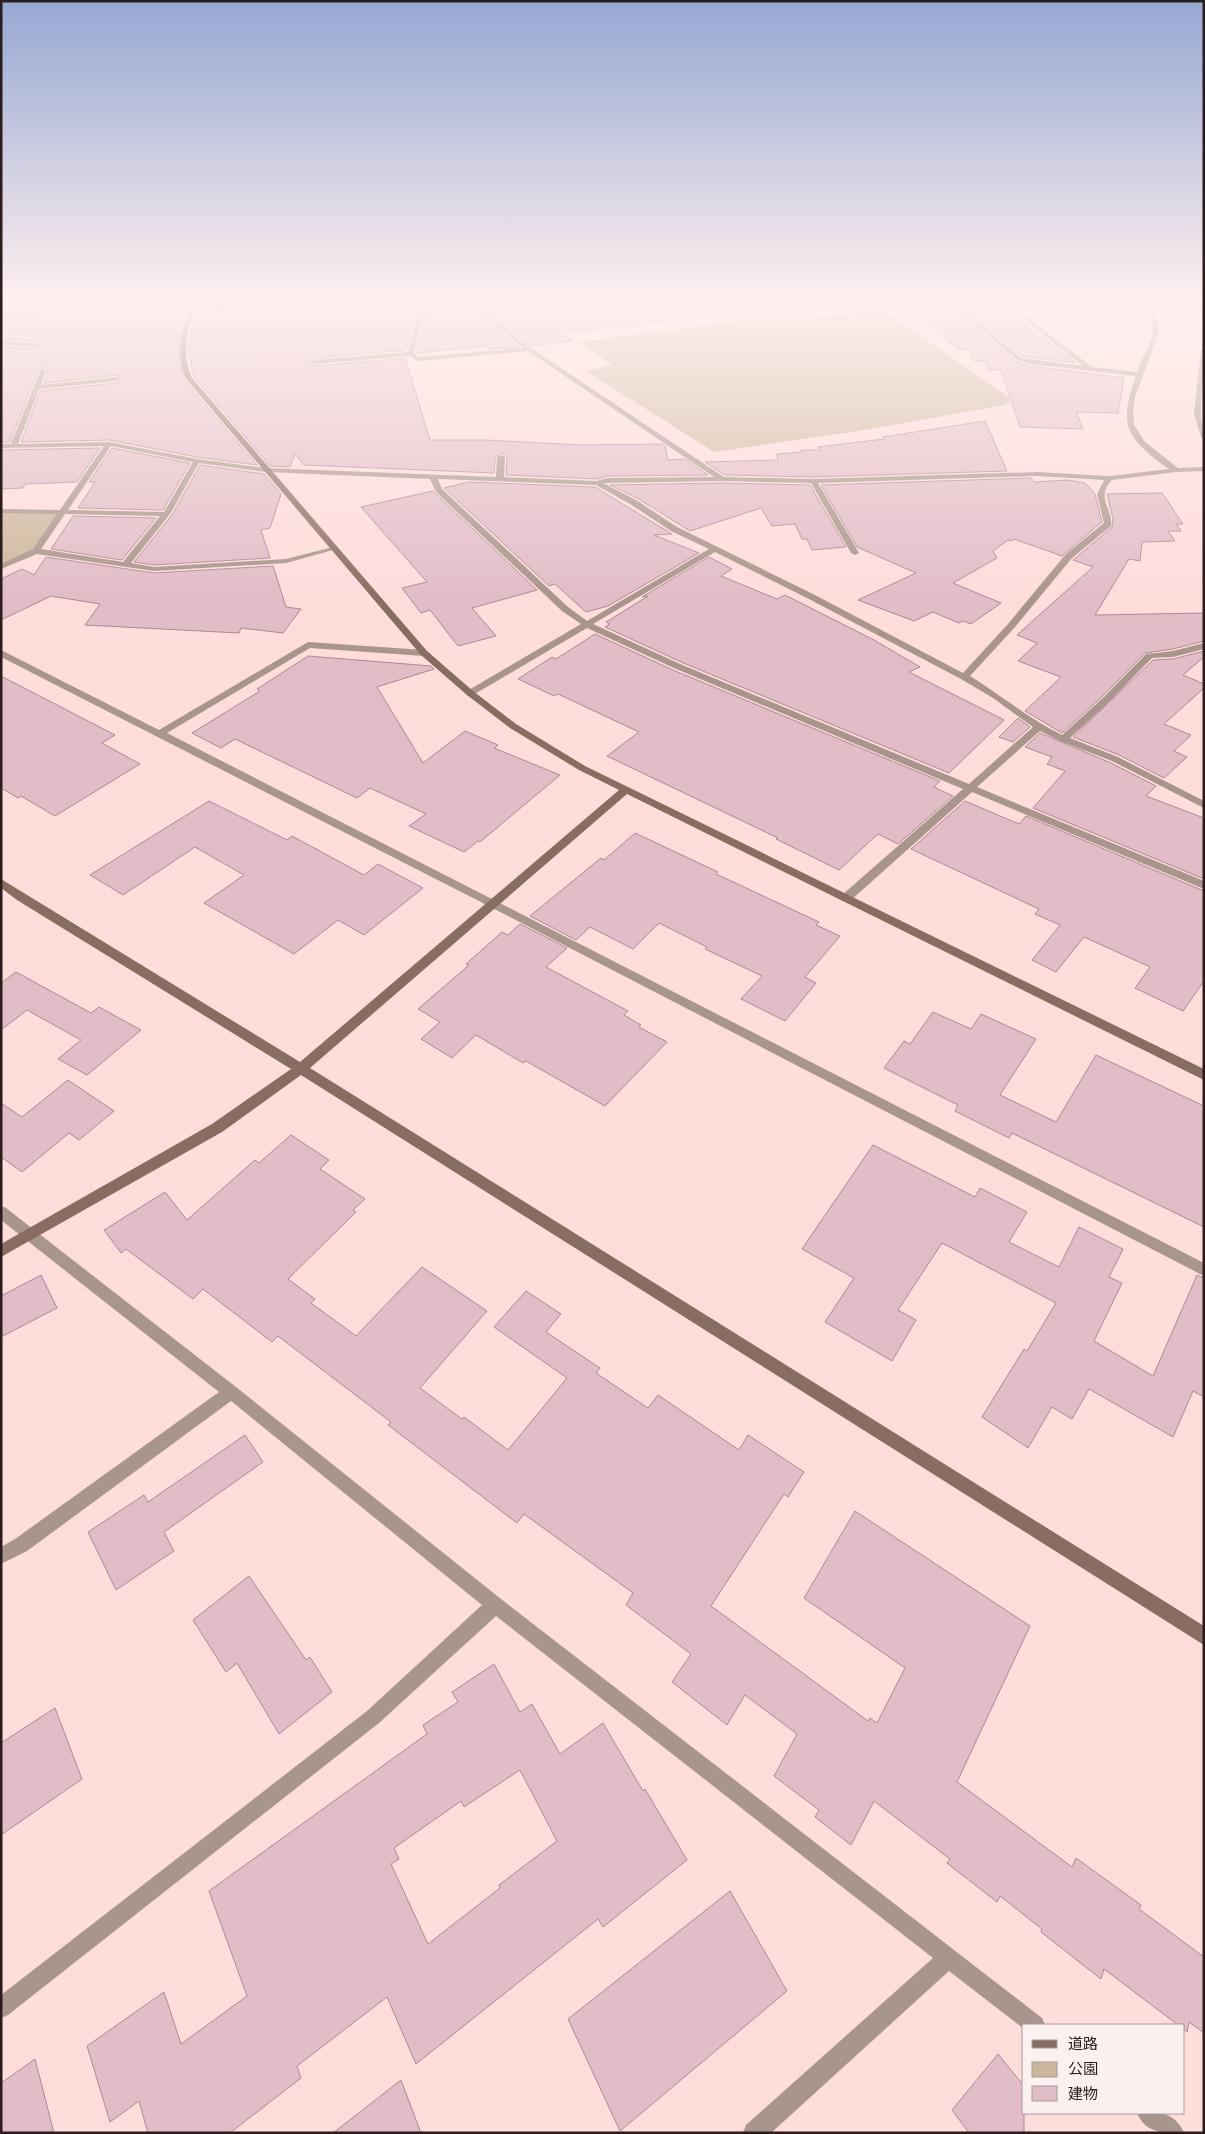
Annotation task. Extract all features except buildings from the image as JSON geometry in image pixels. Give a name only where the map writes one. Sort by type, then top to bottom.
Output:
[{"type":"street","points":[[14,445],[32,401]]},
{"type":"street","points":[[207,401],[424,653],[470,693],[513,726],[582,768],[625,790],[1204,1075]]},
{"type":"street","points":[[606,401],[722,479]]},
{"type":"street","points":[[1130,401],[1128,405],[1134,432],[1147,448],[1176,470]]},
{"type":"street","points":[[1198,401],[1197,414],[1204,437]]},
{"type":"street","points":[[1,446],[109,444],[197,461],[266,470],[597,483],[607,480],[813,480],[1037,474],[1110,478],[1176,470],[1204,469]]},
{"type":"street","points":[[1,567],[36,551],[109,444]]},
{"type":"street","points":[[500,480],[501,458]]},
{"type":"street","points":[[125,565],[166,514],[197,461]]},
{"type":"street","points":[[433,477],[439,490],[565,608],[587,625],[678,666],[1204,886]]},
{"type":"street","points":[[964,678],[1018,618],[1073,550],[1108,524],[1099,498],[1103,483],[1110,478]]},
{"type":"street","points":[[813,480],[856,553]]},
{"type":"street","points":[[597,483],[633,502],[674,529],[810,596],[964,678],[996,696],[1039,727],[1063,739],[1115,759],[1204,804]]},
{"type":"street","points":[[1,511],[166,514]]},
{"type":"street","points":[[36,551],[154,570],[286,561],[333,549]]},
{"type":"street","points":[[470,693],[715,549]]},
{"type":"street","points":[[159,734],[308,645],[424,653]]},
{"type":"street","points":[[1063,739],[1107,699],[1149,656],[1173,654],[1204,646]]},
{"type":"street","points":[[1,654],[492,903],[1204,1270]]},
{"type":"street","points":[[846,898],[1039,727]]},
{"type":"street","points":[[1,1251],[217,1128],[301,1069],[625,790]]},
{"type":"street","points":[[1,883],[21,898],[301,1069],[1204,1636]]},
{"type":"street","points":[[1,1212],[231,1392],[495,1605],[1034,2024]]},
{"type":"street","points":[[1,1556],[21,1545],[231,1392]]},
{"type":"street","points":[[1,2008],[373,1717],[495,1605]]},
{"type":"street","points":[[754,2133],[948,1958]]},
{"type":"street","points":[[1149,2114],[1173,2133]]},
{"type":"green space","points":[[633,401],[1010,401],[1006,405],[858,431],[714,452]]},
{"type":"green space","points":[[1,511],[63,512],[36,551],[1,567]]}]
